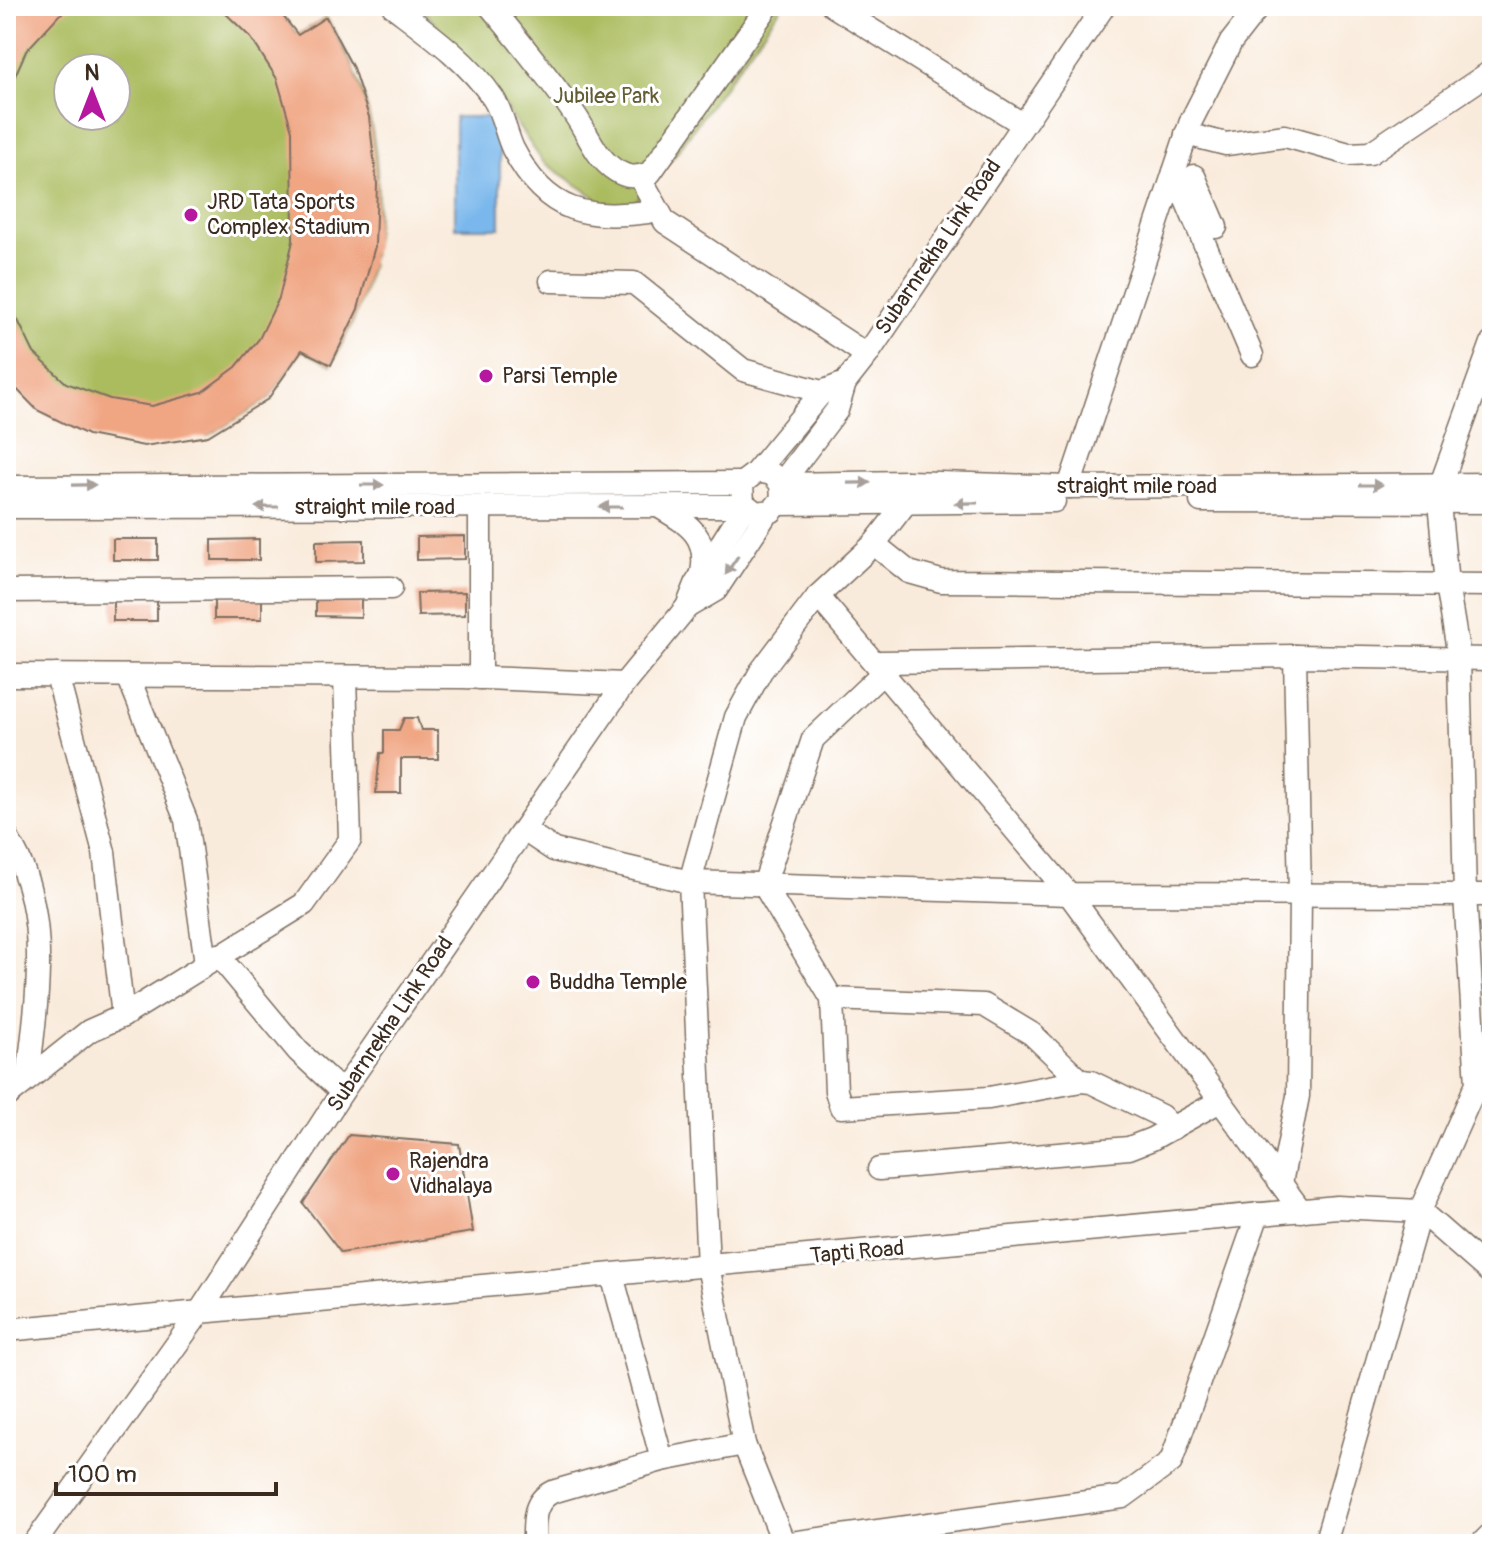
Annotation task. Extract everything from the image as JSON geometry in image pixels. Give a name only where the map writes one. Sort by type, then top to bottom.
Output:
[{"type":"street","points":[[393,6],[429,34],[491,95],[512,146],[542,192],[562,207],[610,217],[656,211]]},
{"type":"street","points":[[490,6],[574,114],[600,155],[613,169],[628,177],[650,173],[768,6]]},
{"type":"street","points":[[833,6],[1021,123]]},
{"type":"street","name":"Subarnrekha Link Road","points":[[34,1544],[199,1313],[342,1092],[624,684],[687,607],[748,487],[822,392],[845,383],[867,355],[1021,123],[1104,6]]},
{"type":"street","points":[[1069,487],[1184,174],[1186,134],[1231,42],[1259,6]]},
{"type":"street","points":[[1186,134],[1226,144],[1285,136],[1349,154],[1370,153],[1492,71]]},
{"type":"street","points":[[1184,174],[1216,227]]},
{"type":"street","points":[[1184,174],[1252,355]]},
{"type":"street","points":[[640,177],[656,211],[665,222],[867,355]]},
{"type":"street","points":[[551,281],[634,283],[743,370],[822,392]]},
{"type":"street","points":[[1325,1544],[1420,1211],[1484,1075],[1465,895],[1459,657],[1447,584],[1440,494],[1485,386],[1492,343]]},
{"type":"street","points":[[687,607],[716,590],[837,410],[845,383]]},
{"type":"street","name":"straight mile road","points":[[6,507],[658,506],[748,487],[772,474],[776,500]]},
{"type":"street","name":"straight mile road","points":[[748,487],[756,513],[776,500],[908,482],[1440,494],[1492,502]]},
{"type":"street","name":"straight mile road","points":[[776,500],[804,505],[1440,494],[1492,484]]},
{"type":"street","name":"straight mile road","points":[[6,487],[748,487]]},
{"type":"street","points":[[905,504],[874,544],[818,596],[761,671],[736,717],[690,882],[708,1266],[744,1444],[784,1544],[1123,1497],[1171,1462],[1258,1214]]},
{"type":"street","points":[[658,506],[696,534],[705,557],[702,574]]},
{"type":"street","points":[[480,508],[480,678]]},
{"type":"street","points":[[874,544],[909,572],[941,581],[1492,585]]},
{"type":"street","points":[[6,591],[391,588]]},
{"type":"street","points":[[818,596],[884,666],[1069,894],[1301,1211]]},
{"type":"street","points":[[1281,1183],[1298,1096],[1300,895],[1295,656]]},
{"type":"street","points":[[1081,1081],[989,1098],[841,1107],[836,1091],[832,999],[764,885],[813,739],[884,666],[1295,656],[1492,659]]},
{"type":"street","points":[[6,675],[480,678],[624,684]]},
{"type":"street","points":[[57,675],[104,852],[123,1016]]},
{"type":"street","points":[[128,676],[186,820],[212,959],[298,1051],[342,1092]]},
{"type":"street","points":[[6,1097],[89,1031],[123,1016],[304,904],[350,840],[345,677]]},
{"type":"street","points":[[524,830],[554,850],[690,882],[1069,894],[1492,895]]},
{"type":"street","points":[[6,836],[20,858],[39,942],[28,1078]]},
{"type":"street","points":[[832,999],[984,1005],[1032,1034],[1081,1081],[1161,1116],[1173,1128]]},
{"type":"street","points":[[879,1169],[1129,1148],[1173,1128],[1220,1101]]},
{"type":"street","name":"Tapti Road","points":[[6,1330],[1337,1207],[1420,1211]]},
{"type":"street","points":[[1420,1211],[1492,1274]]},
{"type":"street","points":[[612,1275],[662,1460]]},
{"type":"street","points":[[534,1544],[535,1509],[543,1497],[662,1460],[744,1444]]},
{"type":"street","points":[[1481,1544],[1492,1533]]},
{"type":"green space","name":"JRD Tata Sports Complex Stadium","points":[[14,6],[275,6],[298,35],[326,17],[363,94],[376,155],[378,187],[377,219],[367,281],[355,316],[331,365],[302,350],[268,399],[208,436],[6,378],[6,17]]},
{"type":"green space","name":"Jubilee Park","points":[[420,6],[782,6],[674,156],[623,216],[543,162],[503,104]]},
{"type":"water","points":[[455,117],[500,117],[500,228],[455,228]]},
{"type":"building","points":[[14,6],[74,6],[59,15],[26,51],[6,96],[6,17]]},
{"type":"building","points":[[218,6],[275,6],[298,35],[326,17],[353,68],[369,117],[377,184],[375,246],[358,309],[331,365],[302,350],[268,399],[208,436],[144,446],[88,435],[37,410],[6,378],[6,296],[34,353],[66,383],[110,399],[152,406],[202,392],[236,367],[259,339],[279,298],[293,241],[292,131],[277,79],[251,38]]},
{"type":"building","points":[[465,536],[465,559],[417,560],[417,537]]},
{"type":"building","points":[[113,539],[158,539],[158,560],[113,560]]},
{"type":"building","points":[[259,539],[259,560],[212,560],[212,540]]},
{"type":"building","points":[[364,540],[364,561],[316,562],[316,541]]},
{"type":"building","points":[[465,592],[465,615],[418,616],[417,593]]},
{"type":"building","points":[[214,597],[262,597],[262,619],[214,619]]},
{"type":"building","points":[[316,597],[361,597],[361,617],[316,616]]},
{"type":"building","points":[[157,600],[157,621],[113,621],[113,601]]},
{"type":"building","points":[[404,718],[417,718],[421,730],[438,730],[438,759],[401,759],[401,793],[376,793],[380,753],[384,753],[384,730],[399,730]]},
{"type":"building","name":"Rajendra Vidhalaya","points":[[349,1135],[459,1144],[473,1232],[341,1253],[303,1203]]},
{"type":"place","name":"JRD Tata Sports Complex Stadium","points":[[191,215]]},
{"type":"place","name":"Parsi Temple","points":[[486,376]]},
{"type":"place","name":"Buddha Temple","points":[[533,982]]},
{"type":"place","name":"Rajendra Vidhalaya","points":[[393,1174]]}]
